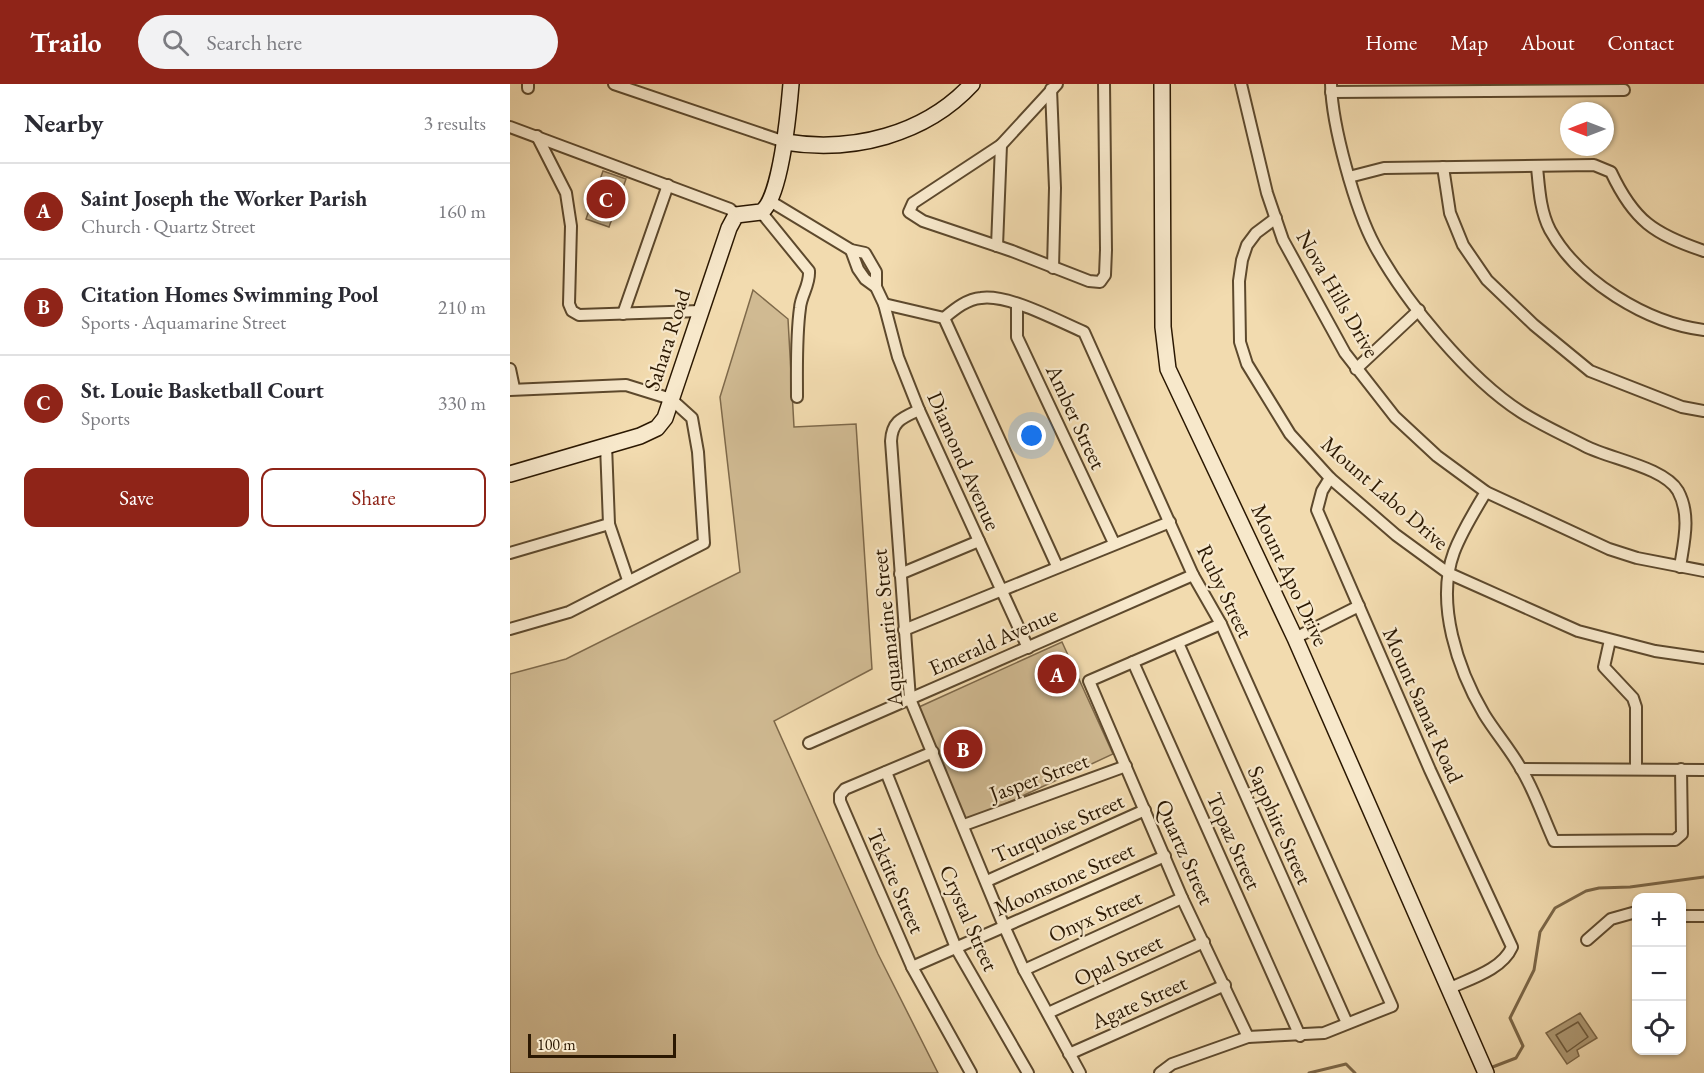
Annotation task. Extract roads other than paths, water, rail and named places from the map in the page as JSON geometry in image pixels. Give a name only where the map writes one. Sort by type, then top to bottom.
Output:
[{"type":"street","points":[[765,206],[785,142],[791,84]]},
{"type":"street","points":[[1054,86],[1001,145],[909,208],[913,217],[923,221],[998,246],[1089,281],[1100,282],[1105,275],[1107,162],[1104,84]]},
{"type":"street","name":"Mount Apo Drive","points":[[1162,84],[1162,327],[1168,369],[1295,638],[1448,989],[1485,1068]]},
{"type":"street","name":"Nova Hills Drive","points":[[1241,84],[1267,193],[1283,240],[1356,369],[1395,417],[1437,456],[1486,492],[1609,549],[1704,571]]},
{"type":"street","points":[[622,85],[785,142],[827,146],[879,139],[930,117],[969,85]]},
{"type":"street","points":[[1053,268],[1054,86]]},
{"type":"street","points":[[1624,90],[1331,88],[1349,177],[1374,244],[1419,310],[1468,368],[1520,412],[1597,452],[1663,476],[1678,490],[1687,519],[1680,567]]},
{"type":"street","points":[[510,127],[668,184],[729,209],[736,215],[765,206]]},
{"type":"street","points":[[537,136],[566,193],[571,226],[569,304],[572,311],[579,315],[700,311]]},
{"type":"street","points":[[998,246],[1001,145]]},
{"type":"street","points":[[1349,177],[1384,168],[1594,165],[1611,172],[1623,197],[1642,222],[1679,243],[1704,251]]},
{"type":"street","points":[[1443,167],[1450,213],[1463,245],[1487,280],[1534,325],[1590,371],[1682,407],[1704,411]]},
{"type":"street","points":[[1537,167],[1540,200],[1549,229],[1578,269],[1624,302],[1687,328],[1704,330]]},
{"type":"street","points":[[623,314],[668,184]]},
{"type":"street","points":[[765,206],[809,272],[810,279],[800,303],[797,334],[797,397]]},
{"type":"street","name":"Diamond Avenue","points":[[765,206],[851,250],[865,253],[872,261],[876,272],[876,287],[884,304],[898,357],[919,410],[1028,648]]},
{"type":"street","name":"Sahara Road","points":[[510,474],[606,446],[657,428],[664,418],[729,228],[736,215]]},
{"type":"street","name":"Mount Labo Drive","points":[[1276,218],[1256,233],[1247,245],[1242,260],[1239,281],[1240,342],[1247,364],[1290,434],[1330,478],[1396,535],[1449,573],[1578,631],[1655,651],[1704,658]]},
{"type":"street","name":"Diamond Avenue","points":[[851,250],[858,269],[865,279],[876,287]]},
{"type":"street","name":"Ruby Street","points":[[944,318],[961,304],[981,297],[1017,304],[1084,332],[1192,575],[1221,624],[1392,1006],[1347,1023]]},
{"type":"street","points":[[884,304],[944,318],[1057,566]]},
{"type":"street","name":"Amber Street","points":[[1017,304],[1017,337],[1114,543]]},
{"type":"street","points":[[1356,369],[1419,310]]},
{"type":"street","points":[[510,369],[512,389],[626,385],[671,399],[692,418],[698,452],[704,543],[568,612],[510,629]]},
{"type":"street","name":"Aquamarine Street","points":[[919,410],[897,420],[892,428],[910,699],[1004,926],[1024,969],[1080,1073]]},
{"type":"street","points":[[606,446],[609,524],[628,580]]},
{"type":"street","name":"Mount Samat Road","points":[[1330,478],[1322,491],[1317,510],[1430,770],[1512,947],[1508,957],[1497,966],[1448,989]]},
{"type":"street","points":[[1486,492],[1464,529],[1453,554],[1449,573],[1448,613],[1453,641],[1483,712],[1521,769],[1554,842],[1663,842],[1675,840],[1682,834],[1681,769]]},
{"type":"street","points":[[904,630],[1003,592],[1057,566],[1170,522]]},
{"type":"street","points":[[510,553],[609,524]]},
{"type":"street","points":[[900,574],[978,541]]},
{"type":"street","name":"Emerald Avenue","points":[[809,743],[1192,575]]},
{"type":"street","points":[[1295,638],[1359,606]]},
{"type":"street","points":[[1133,662],[1221,624]]},
{"type":"street","points":[[1610,640],[1604,667],[1633,698],[1636,707],[1636,768]]},
{"type":"street","name":"Sapphire Street","points":[[1178,643],[1347,1023]]},
{"type":"street","name":"Quartz Street","points":[[1133,662],[1089,681],[1182,898],[1248,1037]]},
{"type":"street","name":"Topaz Street","points":[[1133,662],[1300,1036]]},
{"type":"street","name":"Tektite Street","points":[[933,752],[845,789],[840,795],[840,801],[912,967],[971,1073]]},
{"type":"street","name":"Jasper Street","points":[[964,825],[1126,766]]},
{"type":"street","points":[[1521,769],[1704,770]]},
{"type":"street","name":"Crystal Street","points":[[886,772],[956,948],[1028,1073]]},
{"type":"street","name":"Turquoise Street","points":[[987,881],[1145,810]]},
{"type":"street","name":"Moonstone Street","points":[[912,967],[1165,856]]},
{"type":"street","name":"Onyx Street","points":[[1024,969],[1182,898]]},
{"type":"street","points":[[1587,940],[1611,919],[1632,913]]},
{"type":"street","points":[[1686,916],[1704,916]]},
{"type":"street","name":"Opal Street","points":[[1048,1014],[1204,942]]},
{"type":"street","name":"Agate Street","points":[[1069,1054],[1225,985]]},
{"type":"street","points":[[1160,1073],[1172,1064],[1248,1037],[1324,1033],[1347,1023]]},
{"type":"water","points":[[971,739],[975,749],[955,759],[950,748]]},
{"type":"water","points":[[1580,1013],[1597,1038],[1577,1050],[1579,1056],[1567,1064],[1546,1033]]},
{"type":"waterway","points":[[1490,1068],[1516,1058],[1523,1046],[1510,1018],[1534,970],[1540,932],[1555,908],[1586,891],[1599,888],[1630,887],[1704,877]]},
{"type":"waterway","points":[[1309,1073],[1346,1064],[1355,1073]]},
{"type":"place","name":"St. Louie Basketball Court","points":[[606,199]]},
{"type":"place","name":"Saint Joseph the Worker Parish","points":[[1057,674]]},
{"type":"place","name":"Citation Homes Swimming Pool","points":[[963,749]]}]
